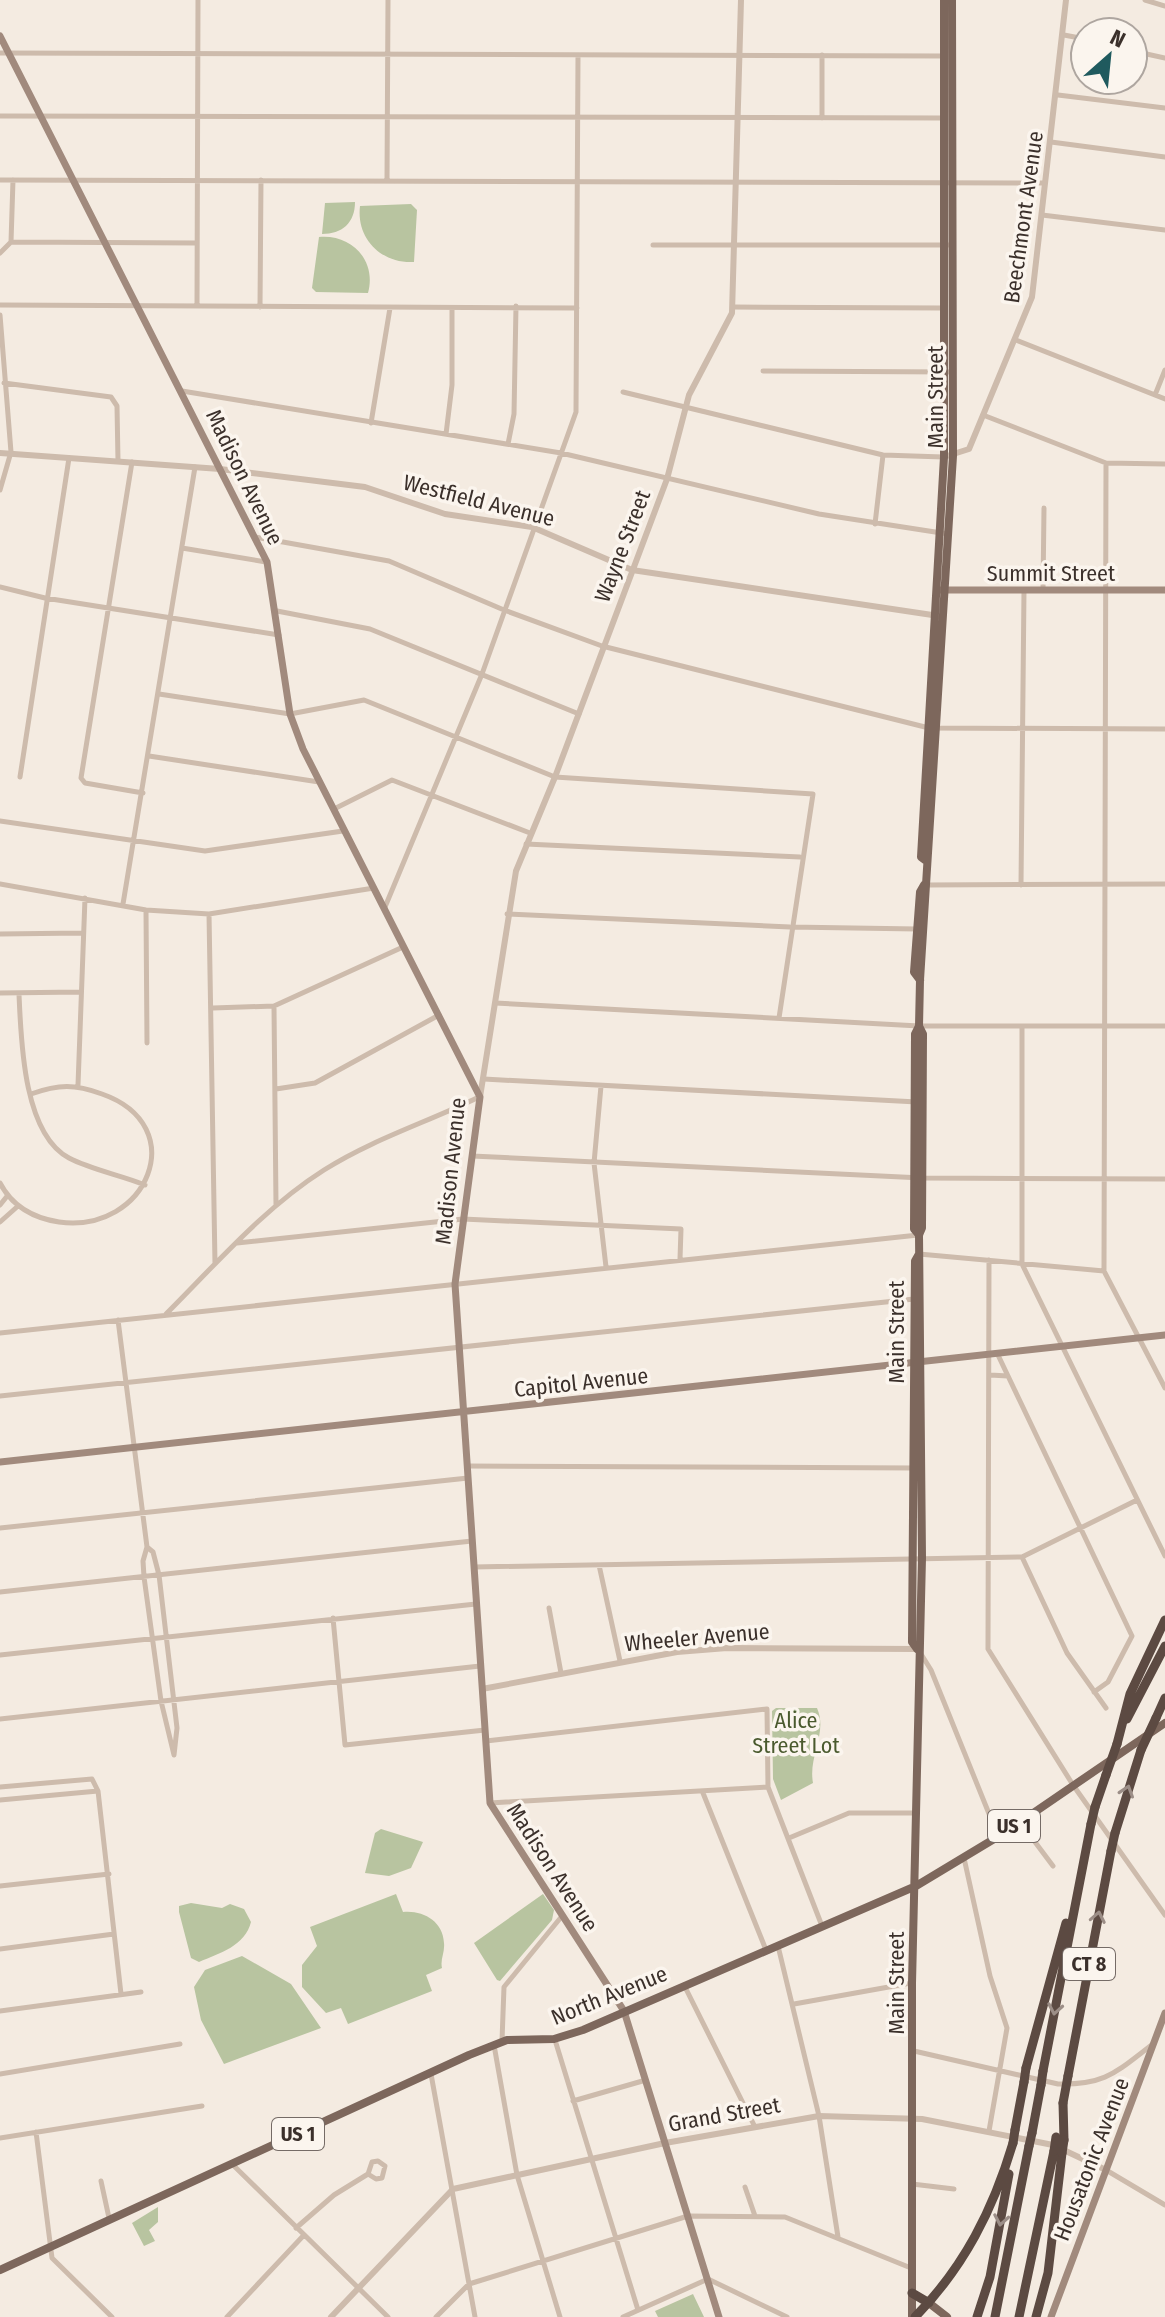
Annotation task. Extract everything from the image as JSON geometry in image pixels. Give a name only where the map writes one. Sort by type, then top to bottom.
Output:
[{"type":"highway","points":[[1117,1744],[1126,1705],[1165,1620]]},
{"type":"highway","name":"CT 8","points":[[995,2317],[1095,1807],[1117,1744],[1165,1646]]},
{"type":"highway","name":"CT 8","points":[[1058,2152],[1063,2103],[1115,1833],[1141,1750],[1160,1720],[1165,1698]]},
{"type":"highway","points":[[1160,1720],[1165,1707]]},
{"type":"highway","points":[[977,2317],[992,2268],[1026,2068],[1080,1878]]},
{"type":"highway","points":[[913,2317],[951,2279],[998,2191],[1013,2143]]},
{"type":"highway","points":[[1019,2317],[1058,2152]]},
{"type":"highway","points":[[1036,2317],[1048,2273],[1058,2152]]},
{"type":"highway","points":[[912,2293],[929,2303]]},
{"type":"main road","name":"Main Street","points":[[944,0],[950,56]]},
{"type":"main road","name":"Main Street","points":[[913,2317],[911,2119],[917,1649],[912,1642],[918,1558],[918,1298],[919,1235],[922,1228],[918,1178],[918,1102],[923,1034],[919,1026],[920,980],[914,972],[921,929],[920,892],[924,885],[925,860],[921,857],[929,792],[949,456],[952,0]]},
{"type":"main road","name":"Madison Avenue","points":[[0,36],[4,53],[73,179],[267,562],[277,611],[290,714],[343,831],[440,1014],[480,1097],[455,1284],[490,1803],[624,2011],[719,2317]]},
{"type":"main road","name":"Summit Street","points":[[941,590],[1165,590]]},
{"type":"main road","name":"Capitol Avenue","points":[[0,1462],[1165,1335]]},
{"type":"main road","name":"North Avenue","points":[[0,2270],[498,2043],[554,2039],[916,1886],[998,1837],[1160,1720]]},
{"type":"main road","name":"Housatonic Avenue","points":[[1051,2317],[1165,2013]]},
{"type":"main road","points":[[1154,2043],[1165,2034]]},
{"type":"main road","points":[[929,2303],[947,2317]]},
{"type":"street","points":[[197,306],[198,0]]},
{"type":"street","points":[[387,180],[388,0]]},
{"type":"street","name":"Wayne Street","points":[[480,1097],[506,914],[526,844],[555,777],[667,479],[685,408],[733,307],[733,181],[741,0]]},
{"type":"street","name":"Beechmont Avenue","points":[[949,456],[969,449],[1032,297],[1058,95],[1066,0]]},
{"type":"street","points":[[1145,0],[1165,6]]},
{"type":"street","points":[[1064,35],[1069,36]]},
{"type":"street","points":[[4,53],[950,56]]},
{"type":"street","points":[[822,55],[822,118]]},
{"type":"street","points":[[384,908],[429,794],[482,674],[532,527],[576,412],[578,56]]},
{"type":"street","points":[[1058,95],[1165,108]]},
{"type":"street","points":[[0,116],[950,118]]},
{"type":"street","points":[[1051,142],[1165,157]]},
{"type":"street","points":[[0,180],[1045,183]]},
{"type":"street","points":[[0,253],[11,242],[13,180]]},
{"type":"street","points":[[260,307],[261,180]]},
{"type":"street","points":[[1042,215],[1165,230]]},
{"type":"street","points":[[11,242],[197,243]]},
{"type":"street","points":[[653,245],[949,245]]},
{"type":"street","points":[[0,305],[577,308]]},
{"type":"street","points":[[508,444],[514,414],[516,306]]},
{"type":"street","points":[[733,307],[949,308]]},
{"type":"street","points":[[371,423],[390,308]]},
{"type":"street","points":[[446,434],[452,385],[452,309]]},
{"type":"street","points":[[0,315],[11,452],[0,490]]},
{"type":"street","points":[[1016,340],[1165,399]]},
{"type":"street","points":[[1155,395],[1165,370]]},
{"type":"street","points":[[763,371],[948,372]]},
{"type":"street","points":[[4,383],[111,397],[117,406],[118,461]]},
{"type":"street","points":[[182,391],[561,453],[875,524],[944,533]]},
{"type":"street","points":[[623,392],[883,455],[949,456]]},
{"type":"street","points":[[983,415],[1106,463],[1165,464]]},
{"type":"street","name":"Westfield Avenue","points":[[0,453],[220,469],[365,487],[445,514],[532,527],[632,570],[939,616]]},
{"type":"street","points":[[875,524],[883,455]]},
{"type":"street","points":[[20,777],[69,457]]},
{"type":"street","points":[[132,462],[81,778],[85,783],[143,793]]},
{"type":"street","points":[[1106,463],[1104,1271],[1165,1388]]},
{"type":"street","points":[[123,904],[195,467]]},
{"type":"street","points":[[1043,590],[1044,508]]},
{"type":"street","points":[[254,537],[389,561],[504,610],[602,646],[932,728],[1165,729]]},
{"type":"street","points":[[182,548],[267,562]]},
{"type":"street","points":[[0,587],[45,598],[280,635]]},
{"type":"street","points":[[1021,885],[1024,590]]},
{"type":"street","points":[[277,611],[370,629],[579,714]]},
{"type":"street","points":[[159,694],[290,714],[364,700],[555,777],[813,794],[800,857],[779,1018]]},
{"type":"street","points":[[149,756],[320,782]]},
{"type":"street","points":[[334,809],[392,780],[530,833]]},
{"type":"street","points":[[0,821],[205,851],[343,831]]},
{"type":"street","points":[[526,844],[800,857]]},
{"type":"street","points":[[0,884],[146,910],[209,914],[374,888]]},
{"type":"street","points":[[924,885],[1165,884]]},
{"type":"street","points":[[78,1085],[85,898]]},
{"type":"street","points":[[146,910],[147,1043]]},
{"type":"street","points":[[209,914],[215,1265]]},
{"type":"street","points":[[506,914],[790,927],[921,929]]},
{"type":"street","points":[[0,934],[82,933]]},
{"type":"street","points":[[213,1008],[274,1006],[404,946]]},
{"type":"street","points":[[0,993],[80,992]]},
{"type":"street","points":[[19,994],[21,1039],[34,1113],[50,1144],[69,1158],[145,1185]]},
{"type":"street","points":[[494,1003],[919,1026],[1165,1026]]},
{"type":"street","points":[[274,1006],[276,1206]]},
{"type":"street","points":[[276,1089],[315,1083],[440,1014]]},
{"type":"street","points":[[1022,1026],[1022,1264],[1164,1552]]},
{"type":"street","points":[[484,1079],[918,1102]]},
{"type":"street","points":[[0,1183],[18,1206],[44,1219],[84,1223],[100,1220],[132,1204],[145,1185],[151,1145],[136,1111],[113,1097],[78,1085],[58,1085],[31,1094]]},
{"type":"street","points":[[601,1086],[594,1163],[606,1267]]},
{"type":"street","points":[[166,1314],[276,1206],[325,1169],[409,1127],[480,1097]]},
{"type":"street","points":[[472,1156],[918,1178],[1165,1179]]},
{"type":"street","points":[[0,1205],[8,1195]]},
{"type":"street","points":[[0,1222],[18,1206]]},
{"type":"street","points":[[237,1243],[463,1219],[681,1229],[680,1259]]},
{"type":"street","points":[[0,1333],[919,1235]]},
{"type":"street","points":[[919,1254],[1104,1271]]},
{"type":"street","points":[[989,1260],[994,1355],[990,1375],[988,1649],[1073,1785],[1165,1915]]},
{"type":"street","points":[[0,1396],[918,1298]]},
{"type":"street","points":[[118,1320],[147,1547],[143,1561],[144,1577],[161,1701],[174,1755],[177,1728],[159,1575],[156,1560],[147,1547]]},
{"type":"street","points":[[994,1355],[1008,1376],[1132,1636],[1108,1682],[1094,1692]]},
{"type":"street","points":[[990,1375],[1008,1376]]},
{"type":"street","points":[[467,1466],[918,1468]]},
{"type":"street","points":[[0,1528],[468,1478]]},
{"type":"street","points":[[474,1567],[1022,1557],[1137,1500]]},
{"type":"street","points":[[0,1592],[472,1541]]},
{"type":"street","points":[[1022,1557],[1067,1653],[1106,1708]]},
{"type":"street","points":[[599,1565],[620,1661]]},
{"type":"street","points":[[0,1655],[476,1604]]},
{"type":"street","points":[[549,1608],[561,1673]]},
{"type":"street","points":[[333,1618],[345,1745],[485,1730]]},
{"type":"street","name":"Wheeler Avenue","points":[[482,1689],[620,1661],[727,1648],[917,1649]]},
{"type":"street","points":[[917,1649],[931,1670],[998,1837]]},
{"type":"street","points":[[0,1719],[480,1666]]},
{"type":"street","points":[[485,1741],[767,1709],[768,1787],[822,1926]]},
{"type":"street","points":[[0,1787],[92,1779],[98,1791],[121,1994]]},
{"type":"street","points":[[490,1803],[768,1787]]},
{"type":"street","points":[[0,1800],[98,1791]]},
{"type":"street","points":[[703,1793],[766,1950]]},
{"type":"street","points":[[789,1838],[849,1813],[915,1813]]},
{"type":"street","points":[[1020,1822],[1053,1866]]},
{"type":"street","points":[[964,1858],[990,1976],[1007,2028],[989,2131]]},
{"type":"street","points":[[0,1886],[109,1874]]},
{"type":"street","points":[[560,2317],[517,2175],[498,2043],[506,1984],[563,1914]]},
{"type":"street","points":[[0,1949],[114,1934]]},
{"type":"street","points":[[778,1946],[819,2116],[838,2238]]},
{"type":"street","points":[[794,2004],[912,1983]]},
{"type":"street","points":[[684,1984],[755,2127]]},
{"type":"street","points":[[0,2011],[141,1992]]},
{"type":"street","points":[[554,2039],[638,2310]]},
{"type":"street","points":[[914,2051],[1058,2084],[1096,2083],[1154,2043]]},
{"type":"street","points":[[0,2074],[180,2044]]},
{"type":"street","points":[[431,2074],[475,2317]]},
{"type":"street","points":[[573,2101],[646,2080]]},
{"type":"street","points":[[0,2138],[202,2106]]},
{"type":"street","name":"Grand Street","points":[[453,2189],[665,2143],[819,2116],[911,2119],[989,2131],[1068,2149],[1165,2205]]},
{"type":"street","points":[[36,2132],[49,2248],[61,2269],[112,2317]]},
{"type":"street","points":[[232,2163],[388,2317]]},
{"type":"street","points":[[296,2228],[334,2195],[368,2174]]},
{"type":"street","points":[[101,2181],[109,2218]]},
{"type":"street","points":[[912,2184],[954,2189]]},
{"type":"street","points":[[745,2187],[755,2216]]},
{"type":"street","points":[[331,2317],[453,2189]]},
{"type":"street","points":[[436,2317],[469,2284],[688,2216],[785,2217],[911,2268]]},
{"type":"street","points":[[227,2317],[304,2235]]},
{"type":"street","points":[[623,2317],[708,2279],[787,2317]]},
{"type":"green space","points":[[355,202],[353,216],[346,226],[336,232],[322,234],[325,203]]},
{"type":"green space","points":[[411,204],[417,210],[414,262],[402,262],[382,254],[367,239],[362,229],[360,206]]},
{"type":"green space","points":[[319,237],[341,240],[359,252],[369,270],[368,293],[316,292],[312,288]]},
{"type":"green space","name":"Alice Street Lot","points":[[776,1708],[817,1708],[820,1717],[813,1783],[781,1800],[773,1779],[772,1711]]},
{"type":"green space","points":[[381,1829],[423,1842],[411,1868],[389,1876],[365,1873],[375,1833]]},
{"type":"green space","points":[[396,1894],[403,1912],[431,1918],[440,1929],[444,1943],[442,1968],[426,1975],[432,1991],[348,2024],[341,2008],[326,2013],[302,1987],[302,1965],[317,1946],[310,1927]]},
{"type":"green space","points":[[543,1894],[554,1910],[552,1920],[500,1981],[497,1980],[474,1943]]},
{"type":"green space","points":[[191,1903],[222,1908],[230,1904],[244,1909],[251,1922],[248,1930],[231,1948],[199,1962],[191,1958],[179,1912],[179,1906]]},
{"type":"green space","points":[[242,1956],[291,1984],[321,2028],[224,2064],[201,2020],[194,1987],[205,1970]]},
{"type":"green space","points":[[158,2207],[158,2222],[149,2230],[155,2241],[144,2246],[132,2223]]},
{"type":"green space","points":[[693,2294],[704,2317],[658,2317],[655,2311]]}]
